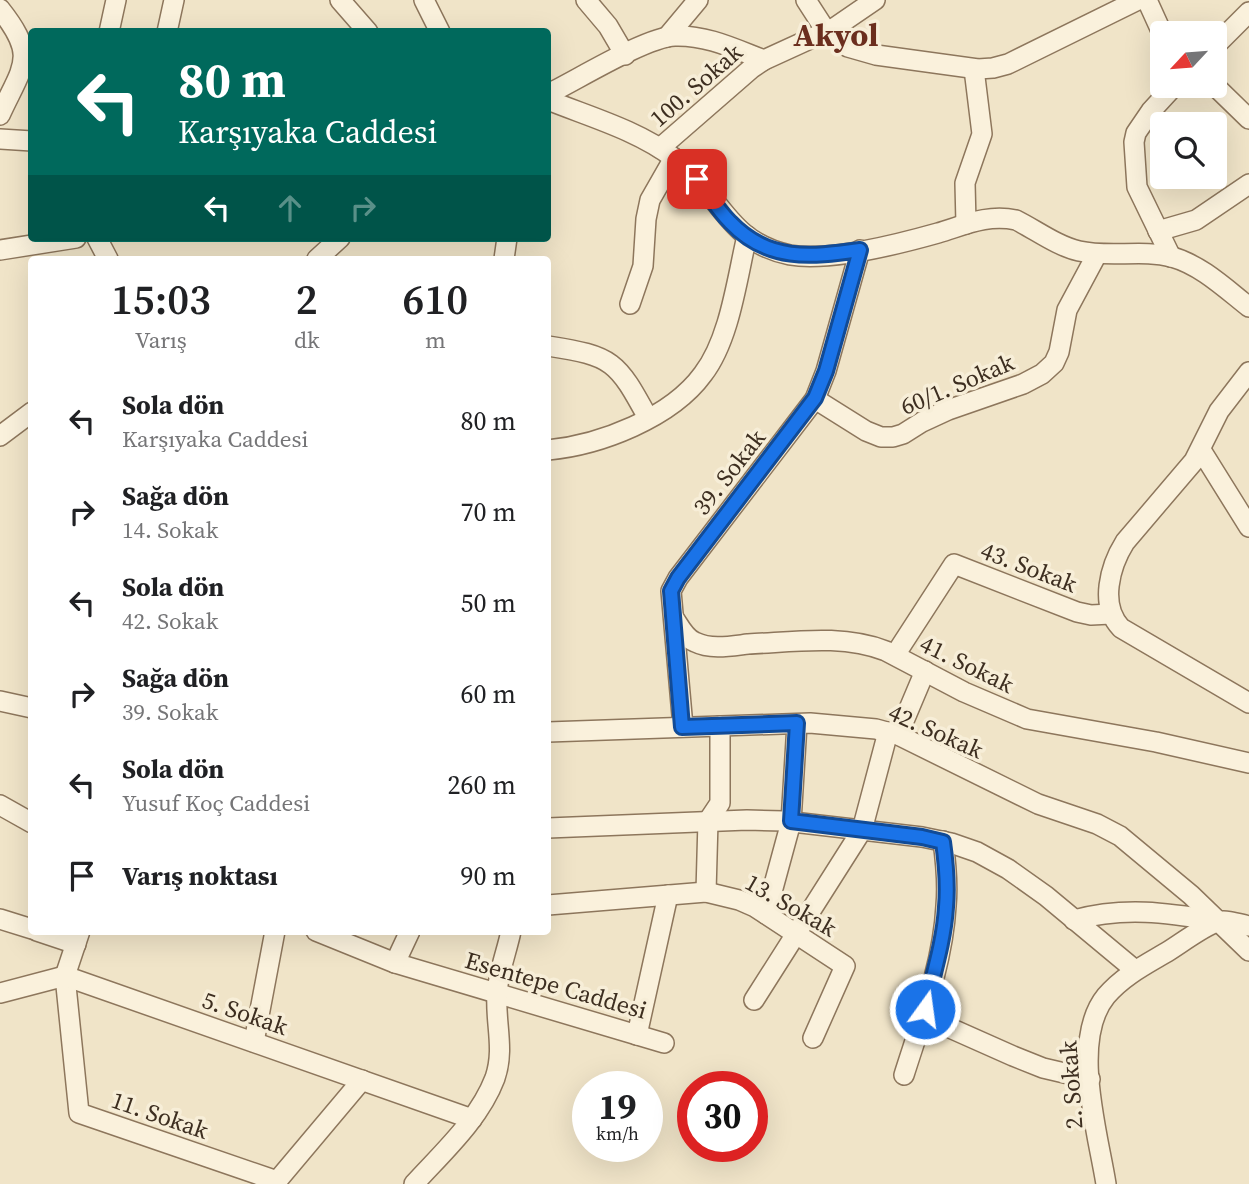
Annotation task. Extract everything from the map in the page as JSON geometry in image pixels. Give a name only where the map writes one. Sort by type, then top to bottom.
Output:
[{"type":"street","points":[[110,28],[116,0]]},
{"type":"street","points":[[168,28],[174,0]]},
{"type":"street","points":[[340,0],[364,28]]},
{"type":"street","points":[[424,0],[438,28]]},
{"type":"street","points":[[667,37],[698,0]]},
{"type":"street","points":[[806,0],[826,31],[848,47],[876,55],[974,69],[1008,64],[1138,0]]},
{"type":"street","name":"100. Sokak","points":[[630,304],[643,266],[650,201],[667,153],[736,79],[764,60],[826,31],[875,0]]},
{"type":"street","points":[[1147,0],[1157,21]]},
{"type":"street","points":[[597,4],[625,55]]},
{"type":"street","points":[[0,9],[20,38],[24,62],[0,115]]},
{"type":"street","points":[[1227,34],[1249,12]]},
{"type":"street","points":[[551,92],[667,37],[706,39],[764,60]]},
{"type":"street","points":[[966,223],[965,183],[982,134],[974,69]]},
{"type":"street","points":[[1227,97],[1249,118]]},
{"type":"street","points":[[1163,98],[1136,133],[1134,142],[1137,187],[1171,257]]},
{"type":"street","points":[[551,101],[646,139],[667,153],[697,179],[729,222],[772,250],[806,256],[860,250],[904,242],[990,218],[1016,220],[1076,250],[1097,254],[1171,257],[1185,262],[1209,275],[1249,307]]},
{"type":"street","points":[[0,139],[28,141]]},
{"type":"street","points":[[1158,231],[1183,225],[1206,214],[1249,184]]},
{"type":"street","points":[[551,449],[592,442],[632,427],[689,390],[704,373],[723,333],[747,236]]},
{"type":"street","points":[[0,250],[50,242]]},
{"type":"street","points":[[320,256],[336,242]]},
{"type":"street","name":"39. Sokak","points":[[682,727],[671,591],[678,578],[815,398],[826,371],[860,250]]},
{"type":"street","name":"60/1. Sokak","points":[[815,398],[866,431],[881,437],[903,434],[948,410],[1023,384],[1042,374],[1054,363],[1059,352],[1067,310],[1097,254]]},
{"type":"street","points":[[551,346],[586,352],[606,360],[626,378],[648,418]]},
{"type":"street","points":[[1249,372],[1219,411],[1201,450],[1188,470],[1125,542],[1118,554],[1110,588],[1111,614],[1121,628],[1249,704]]},
{"type":"street","points":[[4,427],[28,414]]},
{"type":"street","points":[[1201,450],[1249,527]]},
{"type":"street","name":"43. Sokak","points":[[895,655],[954,564],[1077,612],[1091,615],[1111,614]]},
{"type":"street","name":"41. Sokak","points":[[674,618],[691,641],[712,647],[842,640],[867,644],[895,655],[997,708],[1027,719],[1170,745],[1249,763]]},
{"type":"street","points":[[754,1000],[862,830],[893,734],[925,671]]},
{"type":"street","points":[[0,701],[28,707]]},
{"type":"street","points":[[766,914],[791,821],[797,723]]},
{"type":"street","name":"42. Sokak","points":[[551,732],[797,723],[844,725],[893,734],[1038,804],[1097,824],[1120,836],[1153,861],[1249,951]]},
{"type":"street","points":[[706,892],[708,821],[720,803],[720,726]]},
{"type":"street","points":[[0,805],[28,821]]},
{"type":"street","points":[[551,828],[708,821],[791,821],[943,842],[977,852],[1008,869],[1135,971]]},
{"type":"street","points":[[904,1075],[939,953],[946,908],[947,875],[943,842]]},
{"type":"street","name":"13. Sokak","points":[[551,905],[706,892],[739,900],[766,914],[845,966],[813,1038]]},
{"type":"street","points":[[637,1035],[668,895]]},
{"type":"street","points":[[1074,920],[1098,913],[1156,911],[1249,926]]},
{"type":"street","points":[[0,919],[28,928]]},
{"type":"street","name":"2. Sokak","points":[[1106,1184],[1090,1079],[1089,1045],[1095,1013],[1117,985],[1135,971],[1219,921]]},
{"type":"street","points":[[254,1042],[274,935]]},
{"type":"street","name":"Esentepe Caddesi","points":[[339,935],[395,963],[664,1042]]},
{"type":"street","points":[[395,963],[408,935]]},
{"type":"street","points":[[414,1184],[472,1119],[495,1078],[501,1038],[496,993],[510,935]]},
{"type":"street","name":"11. Sokak","points":[[78,937],[65,976],[79,1113],[277,1181],[362,1080]]},
{"type":"street","points":[[0,993],[65,976]]},
{"type":"street","name":"5. Sokak","points":[[65,976],[472,1119]]},
{"type":"street","points":[[923,1016],[1023,1060],[1090,1079]]},
{"type":"district","name":"Akyol","points":[[836,35]]},
{"type":"route","points":[[697,179],[729,222],[757,243],[772,250],[806,256],[860,250],[826,371],[815,398],[678,578],[671,591],[682,727],[797,723],[791,821],[943,842],[947,875],[946,908],[939,953],[925,1009]]}]
